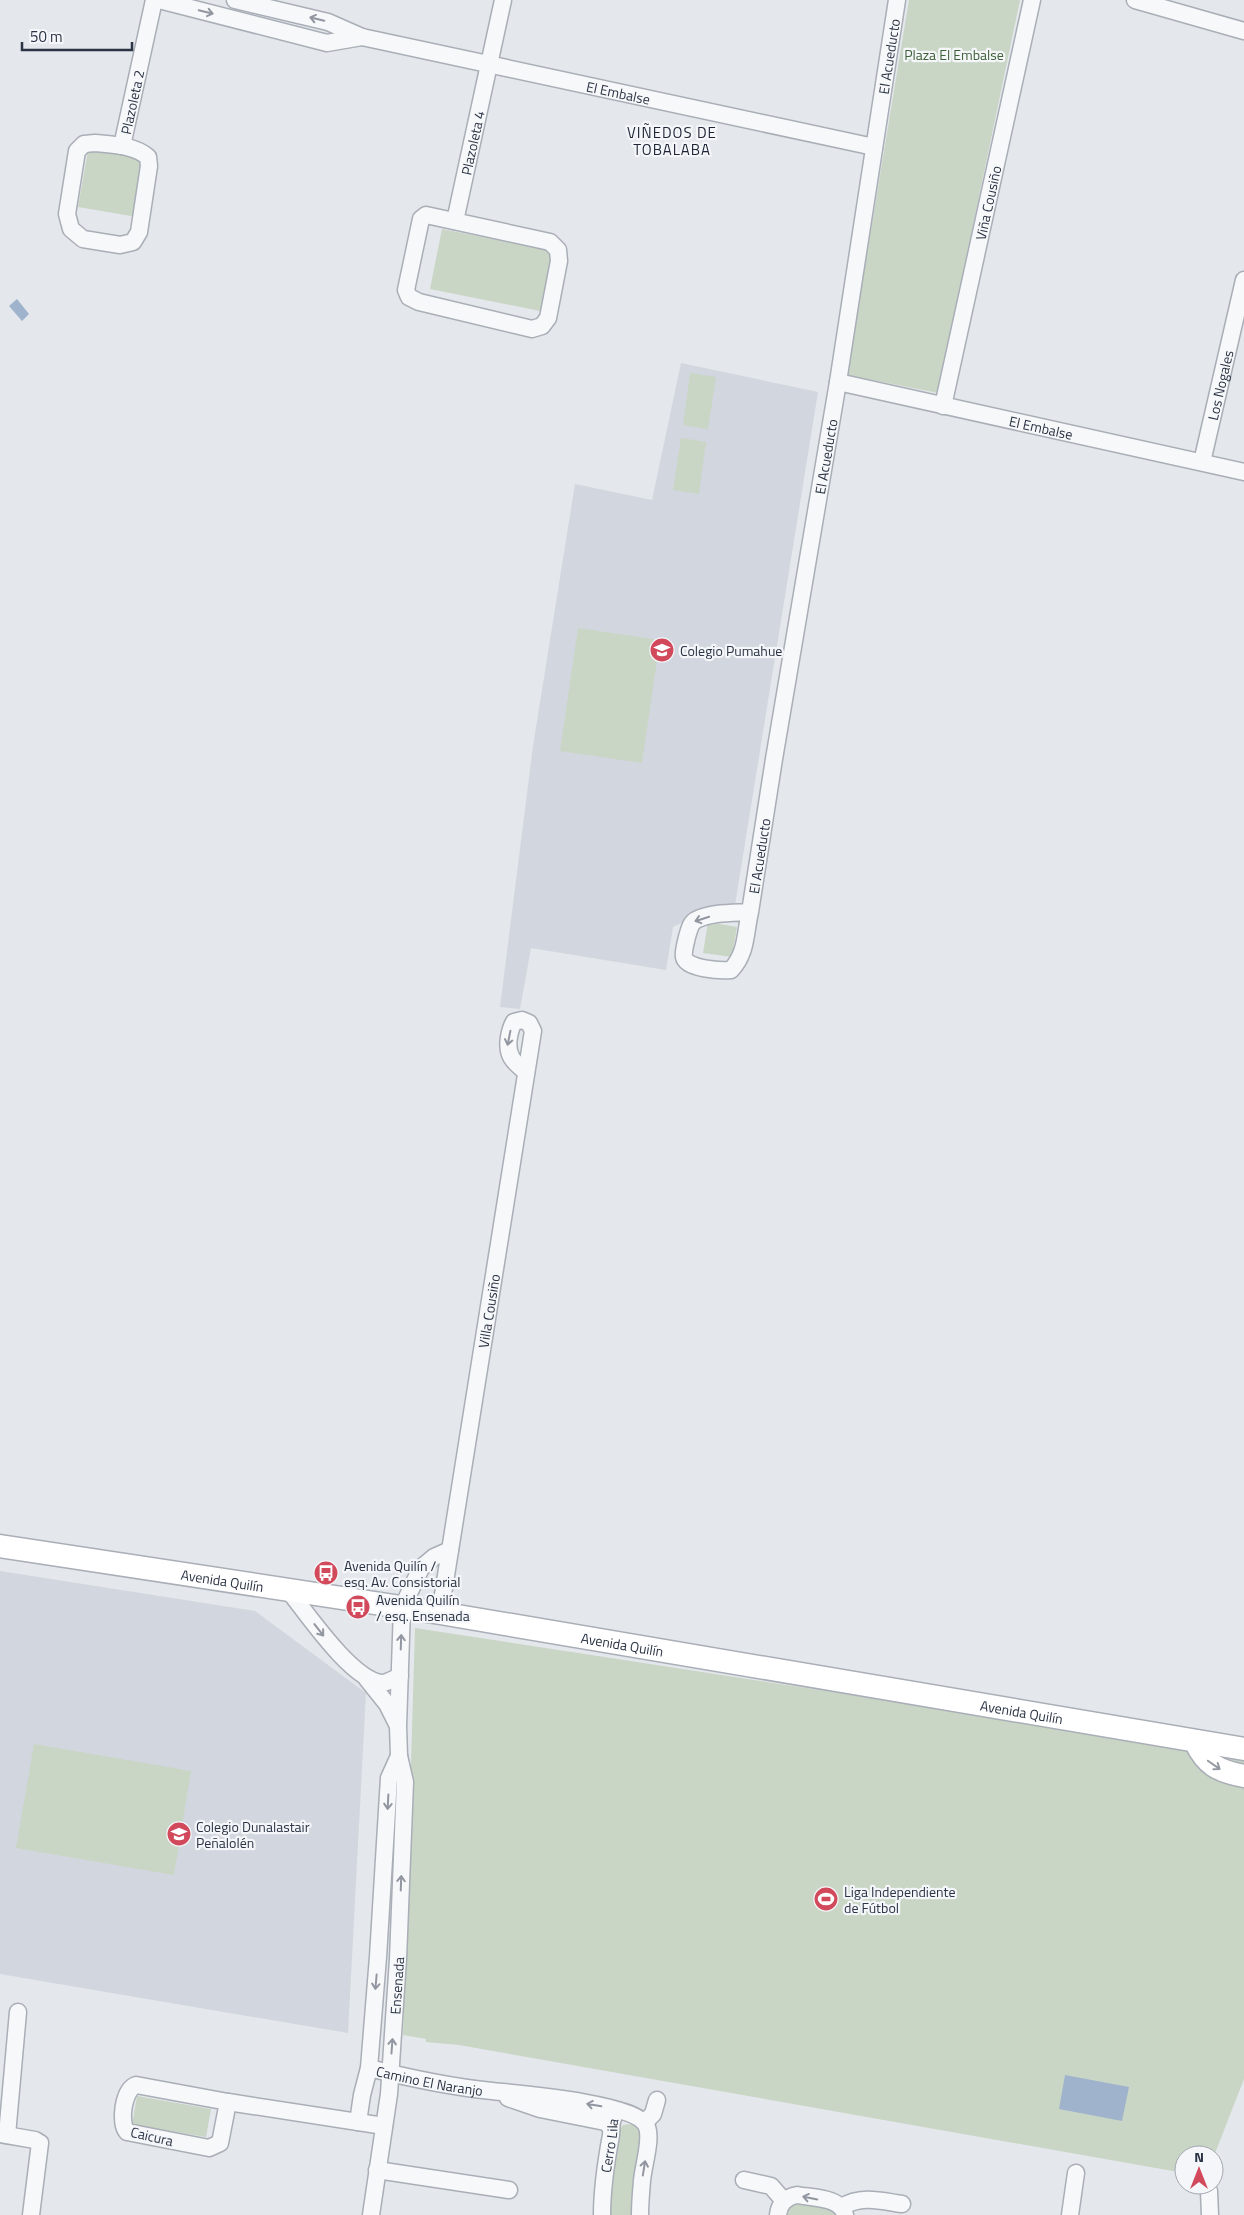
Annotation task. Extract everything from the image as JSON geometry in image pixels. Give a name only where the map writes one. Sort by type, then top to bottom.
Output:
[{"type":"street","name":"Plazoleta 2","points":[[122,146],[154,0]]},
{"type":"street","name":"El Embalse","points":[[159,0],[327,43],[362,37]]},
{"type":"street","name":"El Embalse","points":[[235,0],[328,22],[362,37],[874,147]]},
{"type":"street","name":"Plazoleta 4","points":[[455,220],[503,0]]},
{"type":"street","name":"El Acueducto","points":[[750,912],[718,915],[696,920],[691,924],[686,939],[684,957],[686,961],[694,966],[719,972],[731,970],[737,964],[746,943],[774,759],[838,382],[897,0]]},
{"type":"street","name":"Viña Cousiño","points":[[943,406],[1032,0]]},
{"type":"street","points":[[1135,0],[1244,32]]},
{"type":"street","points":[[95,143],[122,146],[141,151],[148,157],[149,166],[139,232],[132,242],[120,245],[83,239],[71,229],[67,214],[77,151],[84,144],[95,143]]},
{"type":"street","points":[[426,215],[432,215],[455,220],[550,242],[558,250],[559,261],[548,318],[542,326],[532,329],[419,302],[409,297],[406,290],[421,219],[426,215]]},
{"type":"street","name":"Los Nogales","points":[[1202,462],[1244,280]]},
{"type":"street","name":"El Embalse","points":[[838,382],[1244,472]]},
{"type":"street","name":"Villa Cousiño","points":[[440,1613],[526,1072]]},
{"type":"street","name":"Avenida Quilín","points":[[0,1546],[440,1613],[1244,1749]]},
{"type":"street","points":[[402,1608],[420,1568],[434,1557],[450,1550]]},
{"type":"street","name":"Ensenada","points":[[289,1591],[332,1646],[367,1679],[387,1704],[398,1726]]},
{"type":"street","name":"Ensenada","points":[[371,2215],[390,2073],[398,1959],[405,1782],[399,1756],[398,1726],[402,1608]]},
{"type":"street","points":[[367,1679],[386,1683],[400,1676]]},
{"type":"street","points":[[1195,1741],[1201,1754],[1211,1764],[1224,1772],[1244,1776]]},
{"type":"street","name":"Ensenada","points":[[358,2122],[369,2068],[389,1778],[399,1756]]},
{"type":"street","points":[[378,1956],[398,1959]]},
{"type":"street","points":[[18,2012],[3,2135],[35,2140],[40,2144],[41,2151],[32,2215]]},
{"type":"street","name":"Camino El Naranjo","points":[[369,2068],[492,2091],[557,2106],[605,2122],[610,2126]]},
{"type":"street","name":"Caicura","points":[[228,2102],[222,2139],[214,2147],[209,2148],[132,2134],[127,2132],[123,2126],[127,2092],[136,2085],[228,2102],[384,2126]]},
{"type":"street","points":[[640,2215],[642,2180],[649,2137],[649,2130],[645,2122],[653,2114],[657,2100]]},
{"type":"street","name":"Camino El Naranjo","points":[[557,2106],[617,2109]]},
{"type":"street","name":"Cerro Lila","points":[[602,2215],[603,2175],[611,2132],[610,2126],[617,2109],[635,2115],[645,2122]]},
{"type":"street","points":[[377,2170],[509,2190]]},
{"type":"street","points":[[1070,2215],[1076,2173]]},
{"type":"street","points":[[744,2180],[771,2186],[781,2208],[791,2196],[797,2195],[834,2202],[844,2211],[851,2201],[862,2199],[902,2204]]},
{"type":"street","points":[[1209,2195],[1210,2215]]},
{"type":"shaded area","name":"Colegio Pumahue","points":[[681,363],[818,392],[735,905],[719,904],[673,927],[666,970],[531,948],[520,1009],[500,1007],[533,746],[575,484],[652,500]]},
{"type":"shaded area","name":"Colegio Dunalastair Peñalolén","points":[[0,1571],[255,1611],[366,1693],[348,2033],[0,1974]]},
{"type":"green space","name":"Plaza El Embalse","points":[[909,0],[1020,0],[938,393],[847,375]]},
{"type":"green space","points":[[89,145],[148,155],[137,217],[78,207]]},
{"type":"green space","points":[[442,229],[562,253],[550,313],[430,289]]},
{"type":"green space","points":[[690,373],[716,377],[708,429],[683,425]]},
{"type":"green space","points":[[681,438],[706,442],[699,494],[673,490]]},
{"type":"green space","points":[[578,628],[660,640],[642,763],[560,751]]},
{"type":"green space","points":[[708,922],[737,927],[732,957],[703,953]]},
{"type":"green space","name":"Liga Independiente de Fútbol","points":[[415,1628],[1244,1755],[1244,2079],[1218,2145],[1174,2145],[1174,2171],[459,2045],[426,2042],[426,2039],[403,2035]]},
{"type":"green space","points":[[34,1744],[191,1771],[174,1875],[16,1848]]},
{"type":"green space","points":[[137,2096],[211,2109],[206,2137],[132,2125]]},
{"type":"green space","points":[[633,2124],[637,2126],[641,2139],[633,2180],[633,2215],[610,2215],[610,2188],[619,2130],[623,2125]]},
{"type":"green space","points":[[795,2202],[829,2207],[838,2215],[784,2215]]},
{"type":"water","points":[[17,299],[29,314],[22,321],[9,306]]},
{"type":"water","points":[[1065,2075],[1129,2087],[1122,2121],[1059,2109]]},
{"type":"place","name":"Colegio Pumahue","points":[[662,650]]},
{"type":"place","name":"Avenida Quilín / esq. Av. Consistorial","points":[[326,1573]]},
{"type":"place","name":"Avenida Quilín / esq. Ensenada","points":[[358,1607]]},
{"type":"place","name":"Colegio Dunalastair Peñalolén","points":[[179,1834]]},
{"type":"place","name":"Liga Independiente de Fútbol","points":[[826,1899]]},
{"type":"district","name":"VIÑEDOS DE TOBALABA","points":[[672,140]]}]
